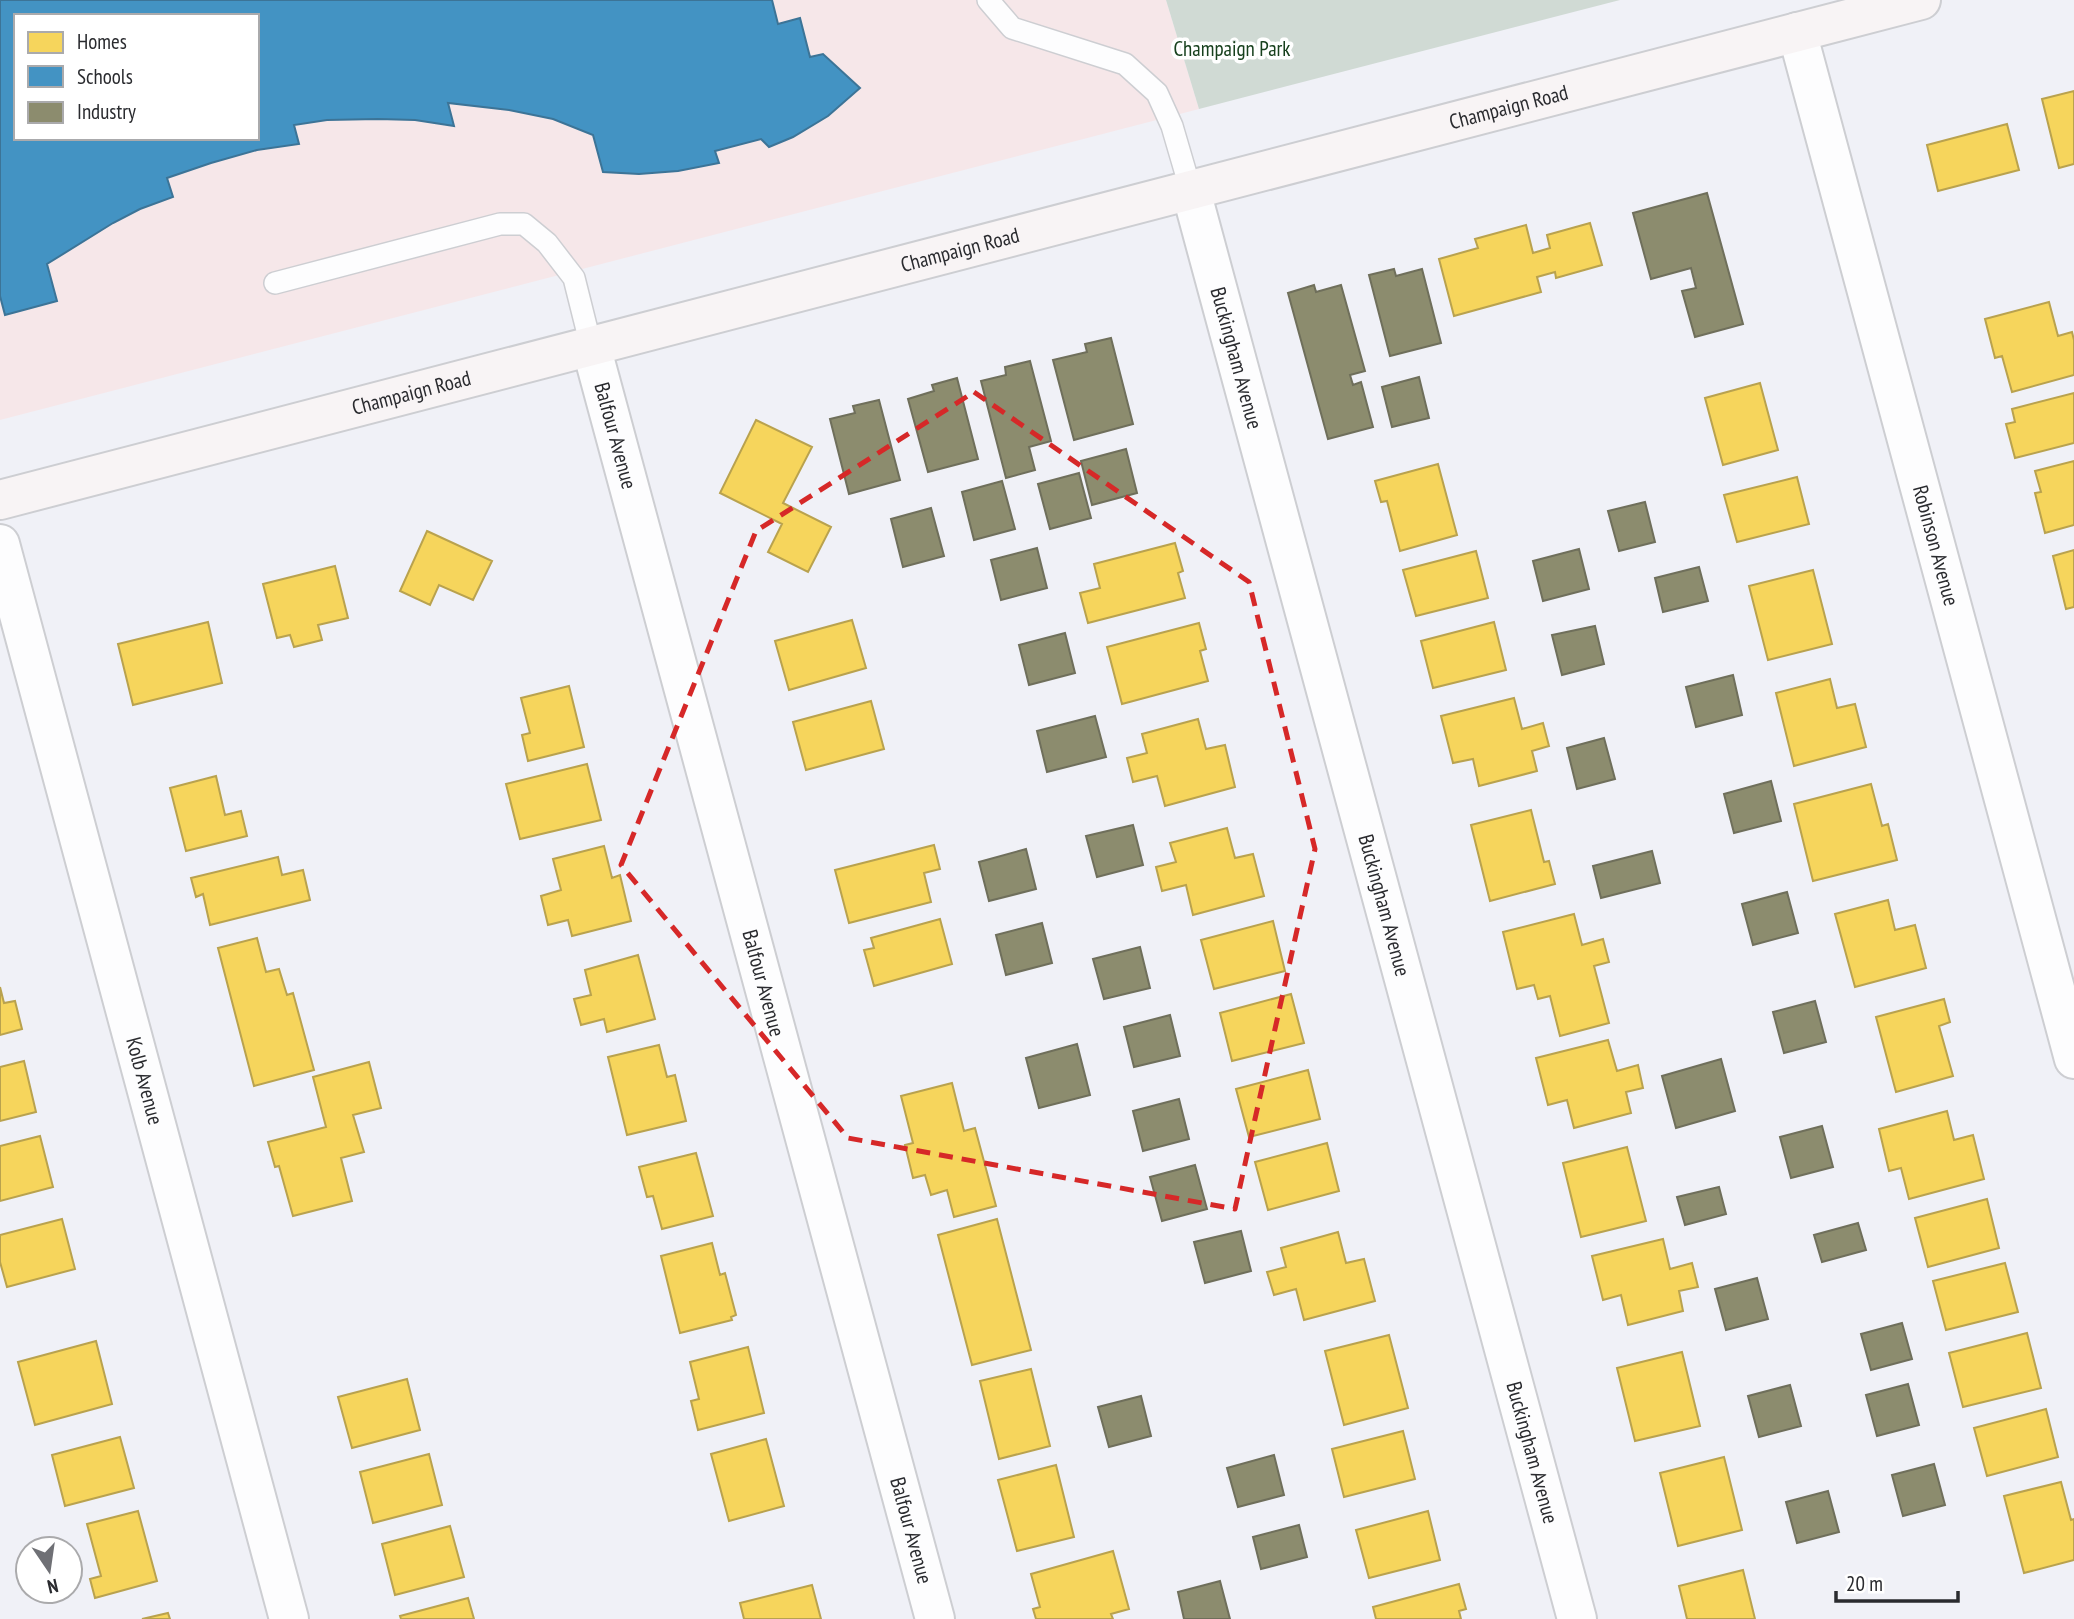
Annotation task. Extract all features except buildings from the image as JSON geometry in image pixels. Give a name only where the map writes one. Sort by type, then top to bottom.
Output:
[{"type":"street","name":"Champaign Road","points":[[0,500],[1922,0]]},
{"type":"street","name":"Robinson Avenue","points":[[1797,32],[2074,1059]]},
{"type":"street","name":"Buckingham Avenue","points":[[1191,191],[1577,1619]]},
{"type":"street","name":"Balfour Avenue","points":[[592,346],[935,1619]]},
{"type":"street","name":"Kolb Avenue","points":[[0,544],[289,1619]]},
{"type":"lane","points":[[988,0],[1012,28],[1125,64],[1157,93],[1172,126],[1191,191]]},
{"type":"lane","points":[[275,282],[500,224],[524,224],[547,243],[574,278],[592,346]]},
{"type":"highlighted area","points":[[974,392],[1249,582],[1315,849],[1235,1209],[848,1138],[621,865],[756,531]]},
{"type":"shaded area","points":[[0,0],[1166,0],[1199,109],[0,420]]},
{"type":"green space","name":"Champaign Park","points":[[1166,0],[1620,0],[1199,109]]}]
